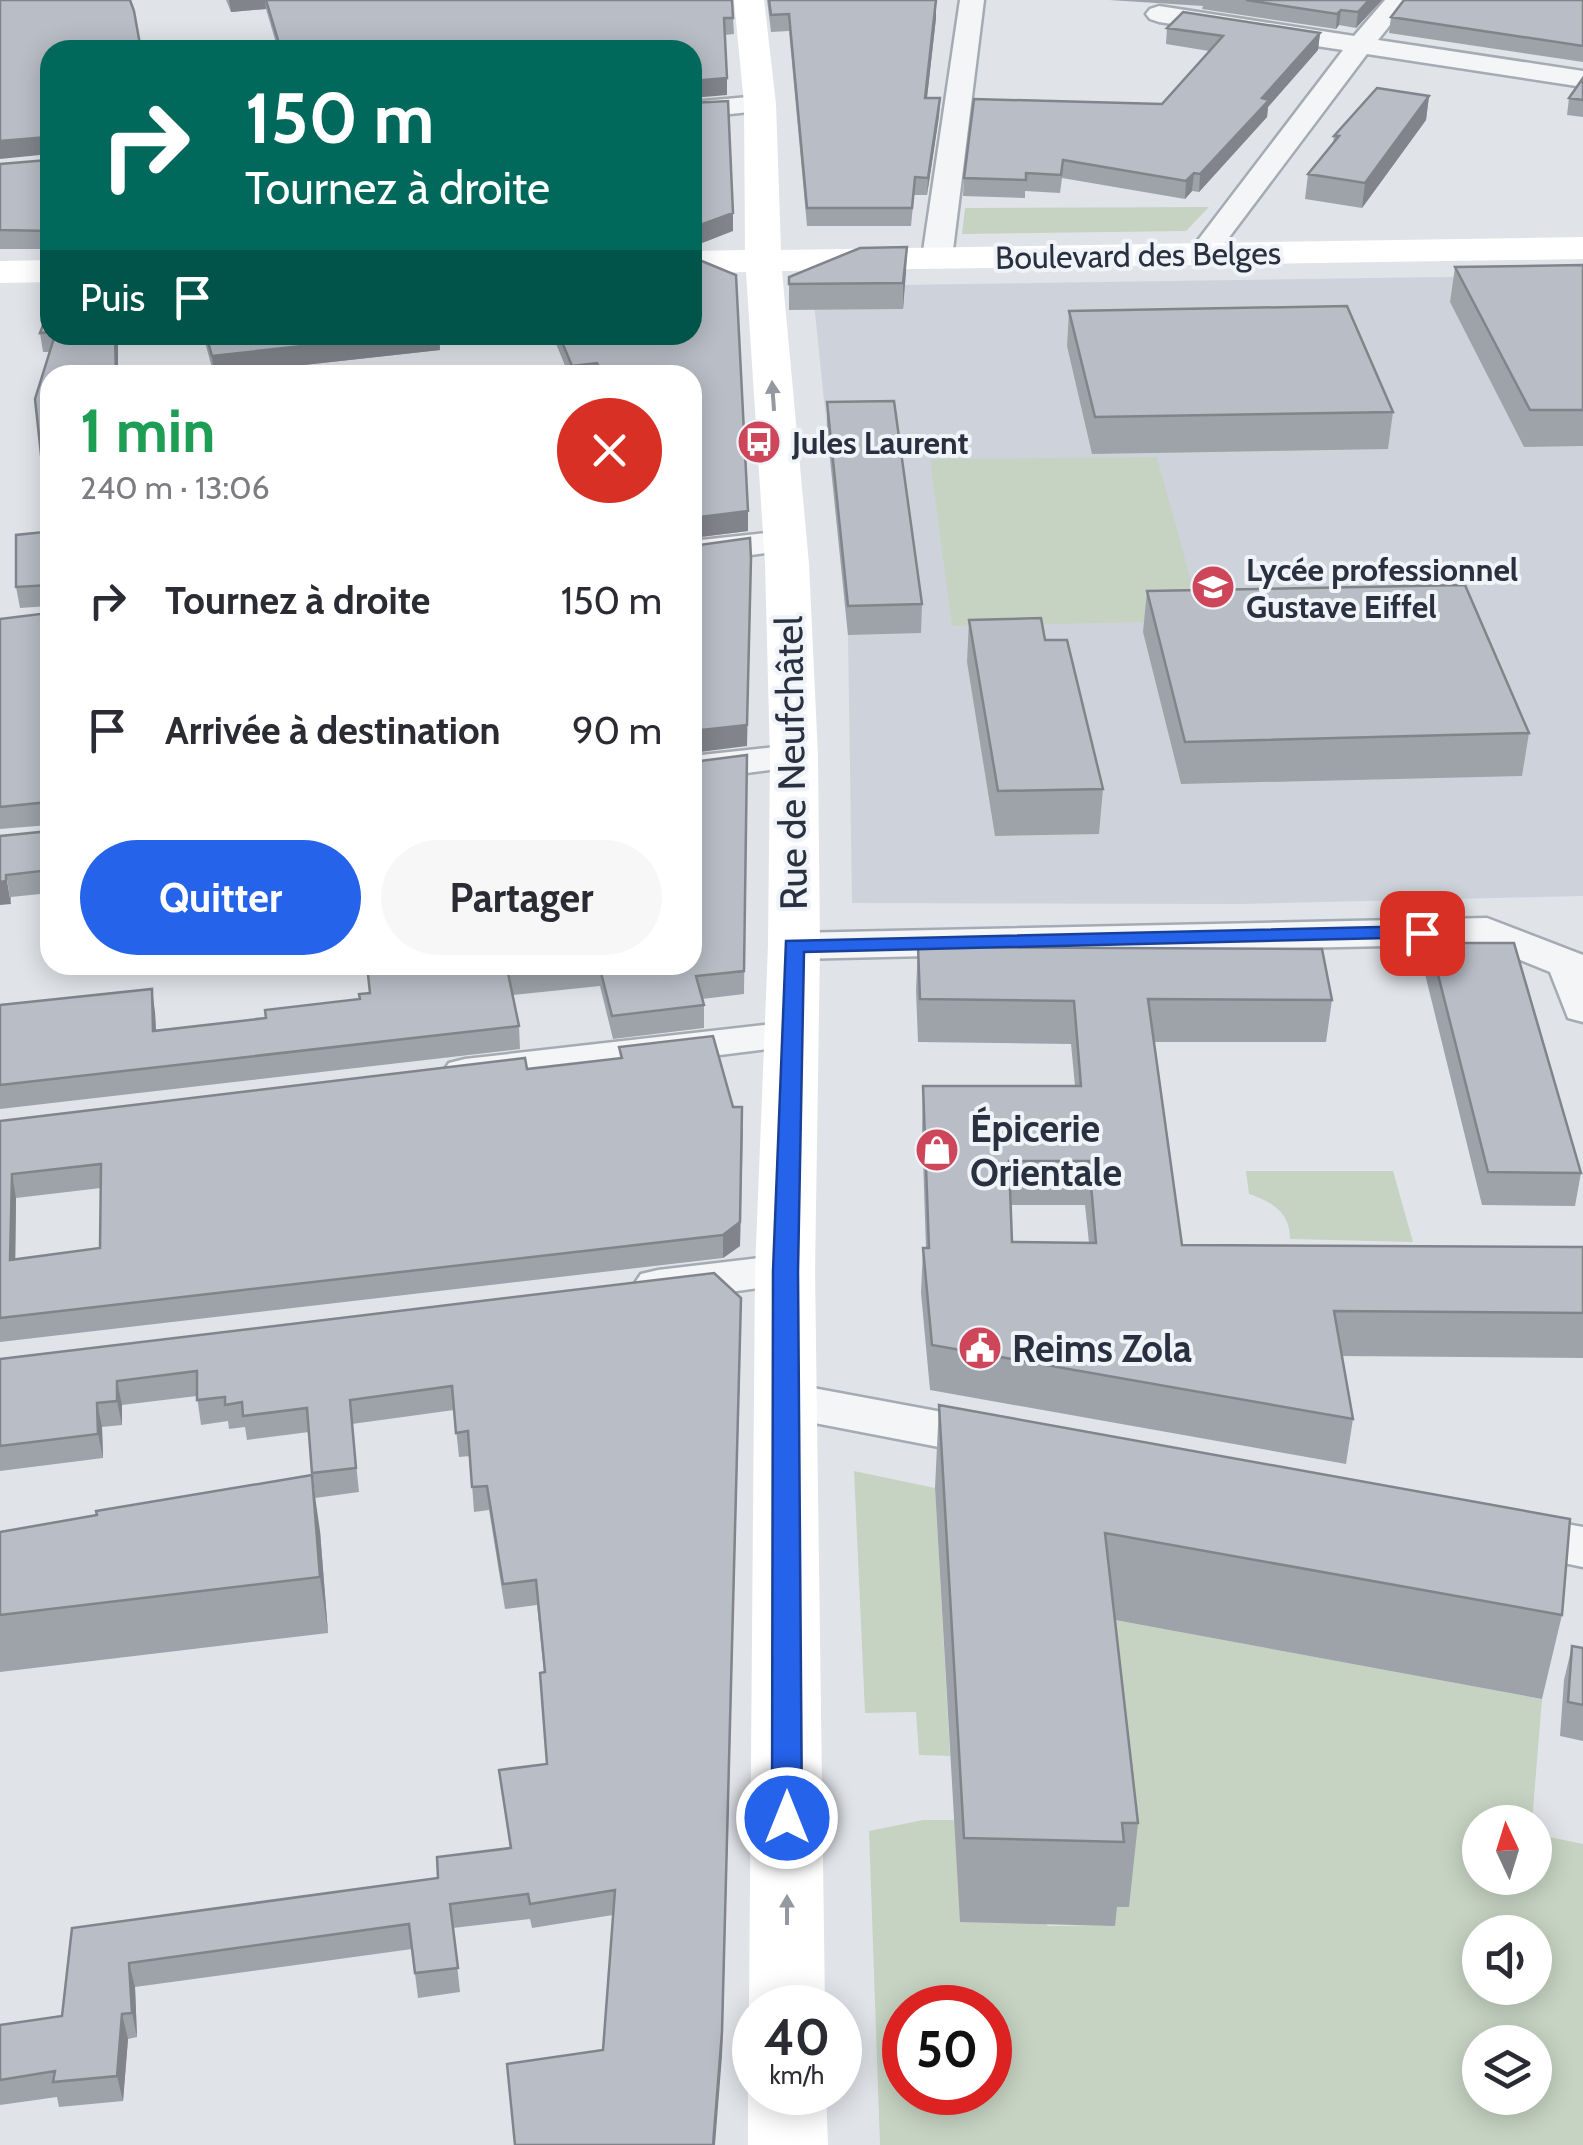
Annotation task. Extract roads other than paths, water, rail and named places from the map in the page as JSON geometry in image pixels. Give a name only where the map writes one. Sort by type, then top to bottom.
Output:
[{"type":"main road","name":"Rue de Neufchâtel","points":[[749,0],[760,104],[764,261],[794,757],[794,946],[785,1271],[787,1985]]},
{"type":"main road","name":"Boulevard des Belges","points":[[702,262],[1583,248]]},
{"type":"main road","points":[[0,272],[40,271]]},
{"type":"main road","points":[[788,2115],[788,2145]]},
{"type":"street","points":[[937,258],[972,0]]},
{"type":"street","points":[[1202,254],[1398,0]]},
{"type":"street","points":[[1159,14],[1583,80]]},
{"type":"street","points":[[702,109],[760,104]]},
{"type":"street","points":[[0,272],[0,286]]},
{"type":"street","points":[[702,551],[784,542]]},
{"type":"street","points":[[702,767],[794,757]]},
{"type":"street","points":[[794,946],[1487,931],[1570,965],[1583,1009]]},
{"type":"street","points":[[427,1077],[790,1034]]},
{"type":"street","points":[[608,1292],[785,1271]]},
{"type":"street","points":[[786,1401],[1037,1447]]},
{"type":"street","points":[[1466,1526],[1583,1547]]},
{"type":"place","name":"Jules Laurent","points":[[759,442]]},
{"type":"place","name":"Lycée professionnel Gustave Eiffel","points":[[1213,587]]},
{"type":"place","name":"Épicerie Orientale","points":[[937,1150]]},
{"type":"place","name":"Reims Zola","points":[[980,1348]]}]
